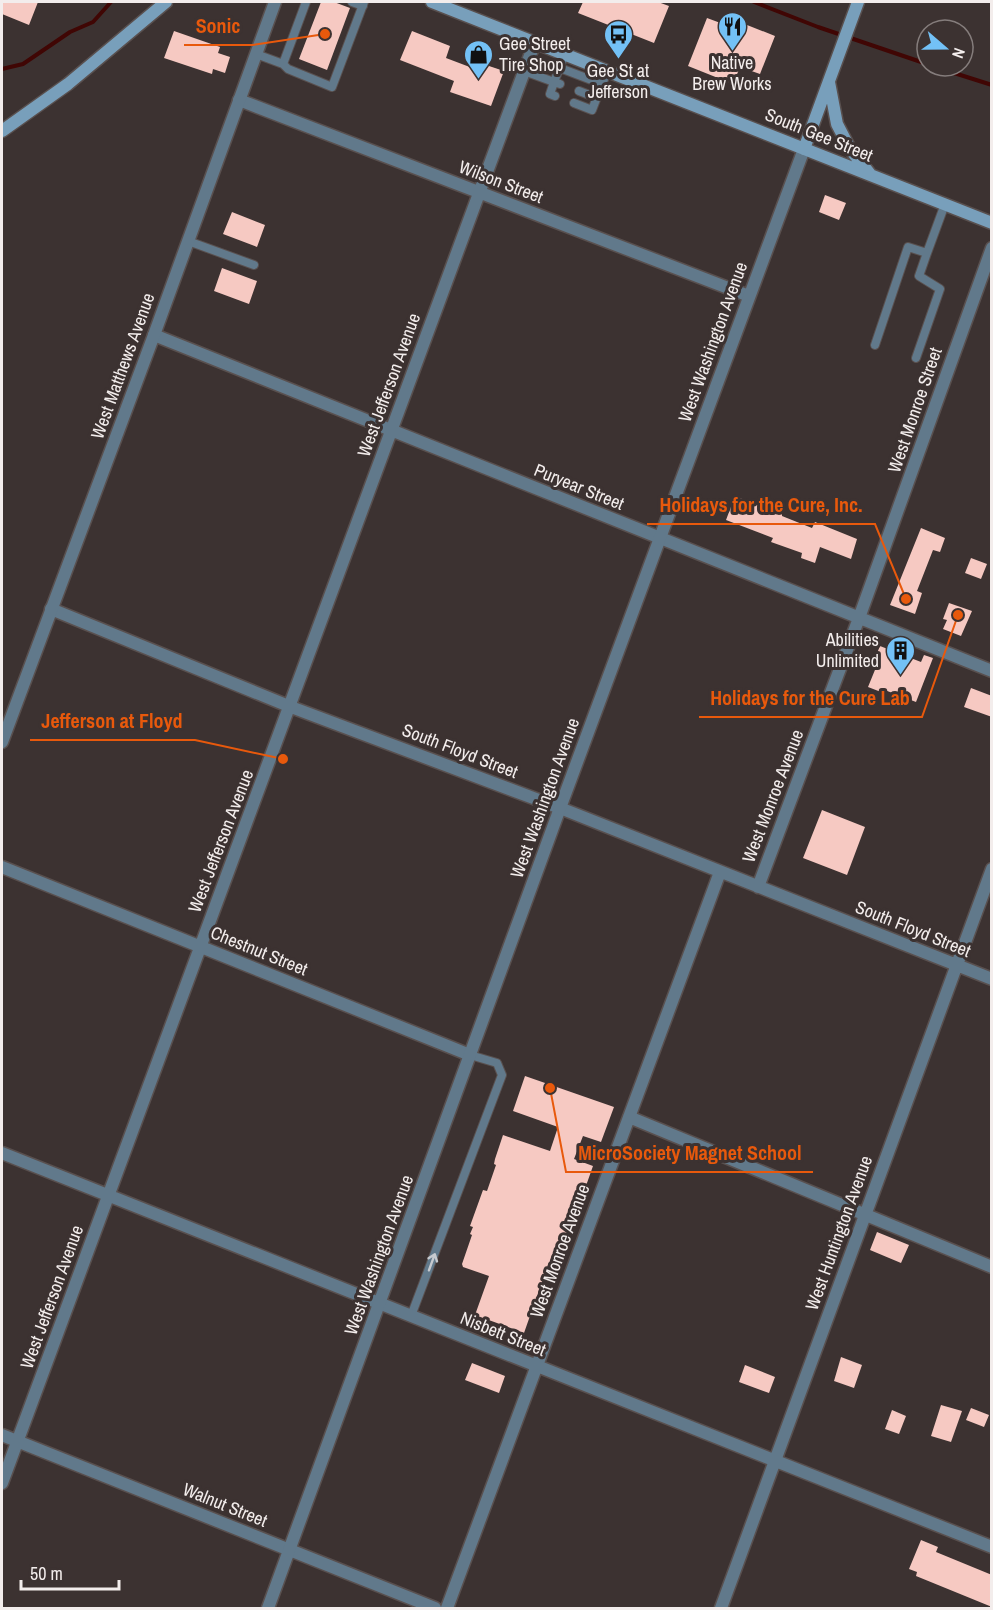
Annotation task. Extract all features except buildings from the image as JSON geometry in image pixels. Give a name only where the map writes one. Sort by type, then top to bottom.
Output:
[{"type":"main road","points":[[2,131],[68,84],[164,2]]},
{"type":"main road","name":"South Gee Street","points":[[432,2],[992,223]]},
{"type":"main road","name":"West Washington Avenue","points":[[804,149],[856,4]]},
{"type":"main road","points":[[829,82],[837,124],[850,149],[871,175]]},
{"type":"street","name":"West Matthews Avenue","points":[[2,742],[275,2]]},
{"type":"street","name":"West Jefferson Avenue","points":[[2,1483],[291,707],[478,192],[535,42]]},
{"type":"street","name":"Wilson Street","points":[[239,100],[749,296]]},
{"type":"street","name":"West Washington Avenue","points":[[268,1608],[804,149]]},
{"type":"street","name":"West Monroe Street","points":[[860,618],[992,248]]},
{"type":"street","name":"Puryear Street","points":[[154,335],[391,432],[992,671]]},
{"type":"street","name":"South Floyd Street","points":[[51,609],[291,707],[560,808],[992,979]]},
{"type":"street","name":"West Monroe Avenue","points":[[758,887],[860,618]]},
{"type":"street","name":"Chestnut Street","points":[[2,867],[470,1055]]},
{"type":"street","name":"West Huntington Avenue","points":[[721,1608],[992,869]]},
{"type":"street","name":"West Monroe Avenue","points":[[447,1608],[720,872]]},
{"type":"street","points":[[630,1118],[992,1267]]},
{"type":"street","name":"Nisbett Street","points":[[2,1153],[992,1547]]},
{"type":"street","name":"Walnut Street","points":[[2,1435],[435,1608]]},
{"type":"lane","points":[[283,64],[306,2]]},
{"type":"lane","points":[[256,54],[332,87],[363,4],[352,2]]},
{"type":"lane","points":[[555,96],[550,94],[557,83],[565,54]]},
{"type":"lane","points":[[560,68],[602,84]]},
{"type":"lane","points":[[574,103],[592,110],[608,70]]},
{"type":"lane","points":[[524,71],[557,83]]},
{"type":"lane","points":[[579,91],[597,98]]},
{"type":"lane","points":[[916,358],[940,289],[920,276],[945,204]]},
{"type":"lane","points":[[188,241],[254,265]]},
{"type":"lane","points":[[875,345],[908,247],[927,253]]},
{"type":"lane","points":[[411,1316],[502,1075],[497,1063],[470,1055]]},
{"type":"waterway","points":[[2,69],[23,64],[70,32],[93,22],[111,2]]},
{"type":"waterway","points":[[754,2],[818,27],[915,60]]},
{"type":"waterway","points":[[970,78],[992,85]]},
{"type":"place","name":"Sonic","points":[[325,34]]},
{"type":"place","name":"Native Brew Works","points":[[732,52]]},
{"type":"place","name":"Gee St at Jefferson","points":[[618,60]]},
{"type":"place","name":"Gee Street Tire Shop","points":[[478,80]]},
{"type":"place","name":"Holidays for the Cure, Inc.","points":[[906,599]]},
{"type":"place","name":"Holidays for the Cure Lab","points":[[958,615]]},
{"type":"place","name":"Abilities Unlimited","points":[[900,676]]},
{"type":"place","name":"Jefferson at Floyd","points":[[283,759]]},
{"type":"place","name":"MicroSociety Magnet School","points":[[550,1088]]}]
